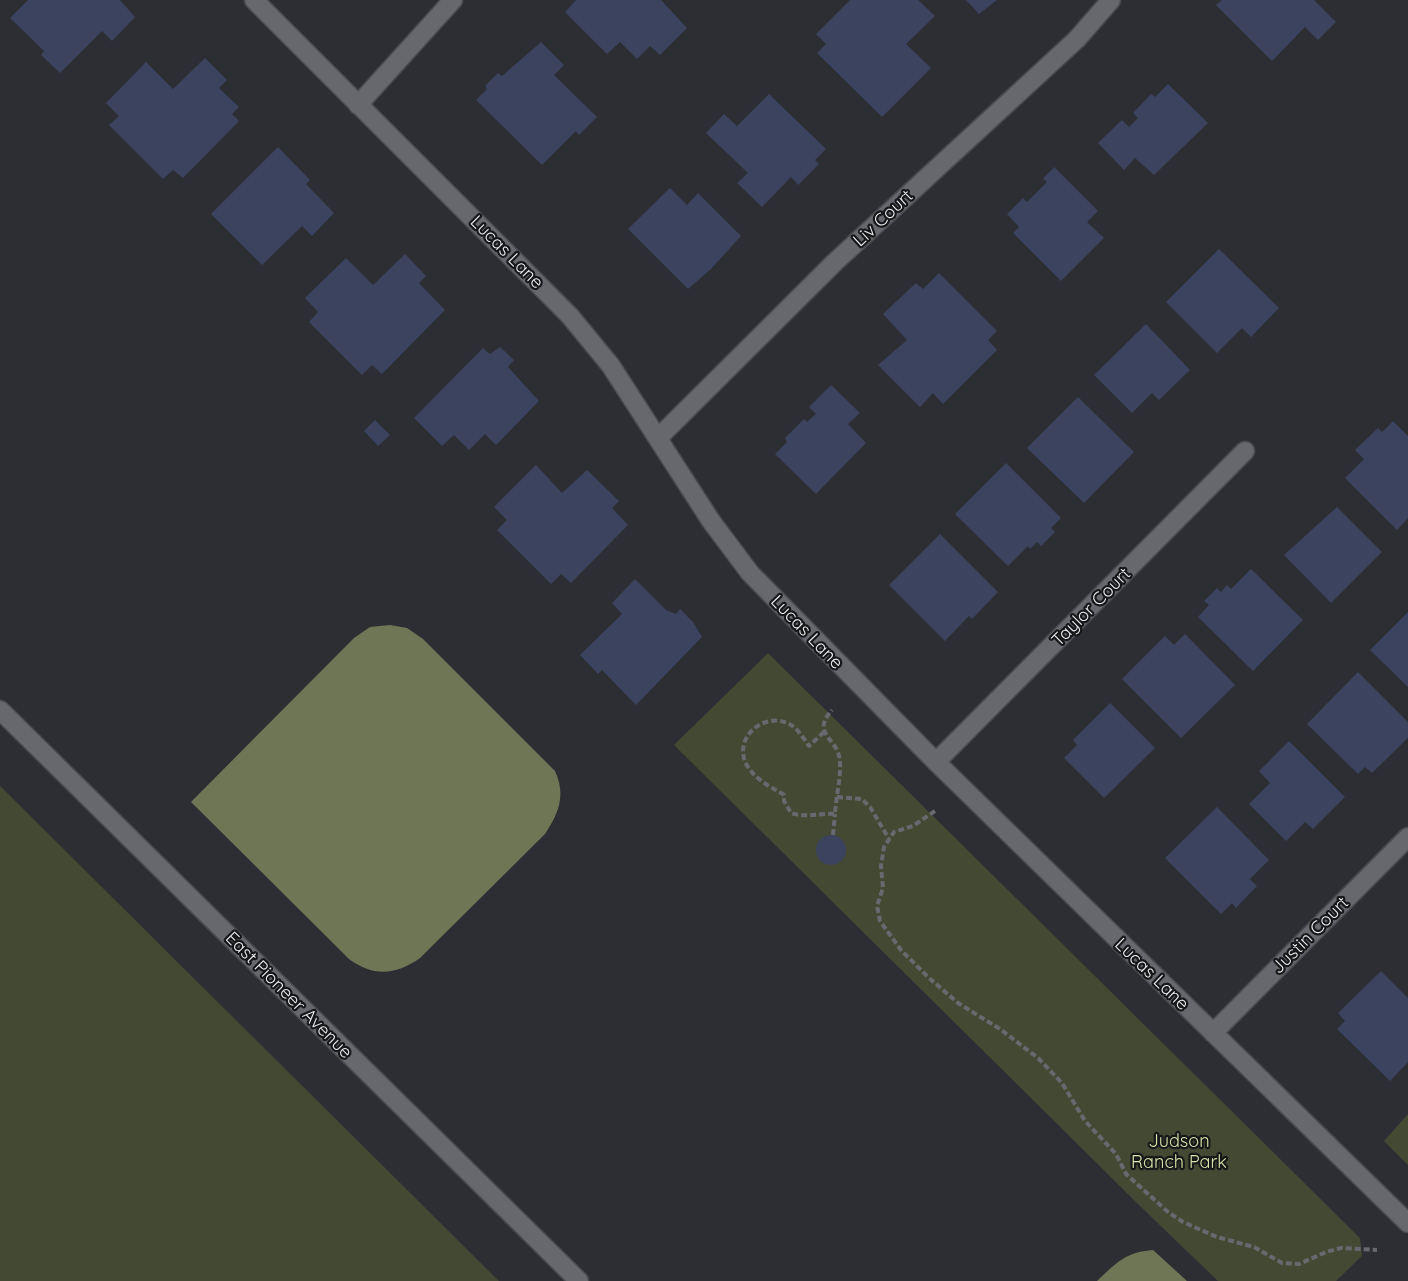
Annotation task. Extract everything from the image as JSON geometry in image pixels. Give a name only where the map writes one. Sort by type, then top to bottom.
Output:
[{"type":"street","name":"Lucas Lane","points":[[254,0],[570,316],[611,366],[711,522],[750,573],[936,762],[1408,1223]]},
{"type":"street","points":[[358,105],[453,0]]},
{"type":"street","name":"Liv Court","points":[[658,438],[835,262],[1077,39],[1111,0]]},
{"type":"street","name":"Taylor Court","points":[[936,762],[1245,451]]},
{"type":"street","name":"East Pioneer Avenue","points":[[0,710],[579,1281]]},
{"type":"street","name":"Justin Court","points":[[1213,1033],[1408,837]]},
{"type":"path","points":[[832,710],[824,722],[824,732],[837,749],[840,761],[832,835]]},
{"type":"path","points":[[824,732],[809,746],[792,725],[778,720],[762,722],[747,734],[742,749],[747,766],[759,780],[784,795],[784,801],[791,813],[801,816],[817,813],[835,814]]},
{"type":"path","points":[[836,797],[862,799],[890,839]]},
{"type":"path","points":[[935,811],[913,826],[894,832],[884,847],[881,866],[883,888],[877,906],[880,921],[901,950],[943,990],[1038,1058],[1062,1083],[1085,1120],[1116,1154],[1126,1174],[1168,1212],[1192,1226],[1217,1237],[1254,1247],[1282,1263],[1299,1264],[1341,1248],[1377,1250]]},
{"type":"green space","name":"Judson Ranch Park","points":[[768,653],[1360,1238],[1362,1256],[1336,1281],[1218,1281],[674,745]]},
{"type":"green space","points":[[0,786],[499,1281],[0,1281]]},
{"type":"green space","points":[[1408,1114],[1408,1165],[1384,1141]]},
{"type":"shaded area","points":[[390,625],[407,628],[423,639],[555,771],[560,796],[554,819],[545,834],[420,958],[402,968],[384,972],[367,969],[349,959],[191,802],[354,638],[370,627]]},
{"type":"shaded area","points":[[1153,1250],[1187,1281],[1097,1281],[1128,1256]]},
{"type":"building","points":[[28,0],[120,0],[135,17],[112,41],[102,31],[60,73],[41,55],[44,51],[10,18]]},
{"type":"building","points":[[576,0],[661,0],[687,28],[660,55],[650,46],[637,59],[620,42],[607,54],[565,12]]},
{"type":"building","points":[[850,0],[918,0],[935,16],[906,44],[931,68],[882,117],[817,53],[826,44],[816,34]]},
{"type":"building","points":[[966,0],[997,0],[979,14]]},
{"type":"building","points":[[1222,0],[1314,0],[1336,22],[1318,40],[1305,27],[1272,61],[1216,5]]},
{"type":"building","points":[[541,42],[564,65],[554,75],[597,117],[579,135],[576,131],[542,165],[476,100],[487,89],[485,86],[498,73],[502,76]]},
{"type":"building","points":[[205,58],[227,80],[219,88],[239,107],[232,114],[239,121],[183,178],[173,170],[163,179],[109,125],[119,116],[106,103],[146,62],[173,89]]},
{"type":"building","points":[[1168,84],[1208,123],[1154,175],[1135,158],[1124,170],[1098,143],[1122,120],[1129,127],[1138,118],[1133,113],[1151,94],[1155,97]]},
{"type":"building","points":[[769,94],[826,149],[815,160],[819,164],[798,185],[791,177],[762,207],[737,183],[748,173],[706,133],[724,114],[737,126]]},
{"type":"building","points":[[278,147],[310,180],[306,184],[334,213],[312,236],[302,226],[262,265],[211,214]]},
{"type":"building","points":[[1054,167],[1098,211],[1087,222],[1104,238],[1061,281],[1013,233],[1019,227],[1007,214],[1023,198],[1027,202],[1047,182],[1043,179]]},
{"type":"building","points":[[670,188],[687,205],[698,193],[741,236],[711,269],[688,289],[628,229]]},
{"type":"building","points":[[1219,249],[1279,308],[1251,337],[1242,328],[1217,353],[1166,302]]},
{"type":"building","points":[[405,254],[426,276],[419,283],[445,310],[382,374],[372,365],[362,375],[309,322],[318,312],[305,298],[346,258],[373,285]]},
{"type":"building","points":[[939,273],[997,331],[988,340],[997,350],[943,404],[933,393],[920,407],[878,365],[907,340],[883,314],[916,283],[923,289]]},
{"type":"building","points":[[1146,324],[1190,370],[1159,400],[1152,393],[1132,413],[1094,375]]},
{"type":"building","points":[[500,347],[514,360],[508,367],[539,401],[496,445],[485,434],[469,450],[454,435],[442,446],[414,418],[483,348],[490,354]]},
{"type":"building","points":[[831,385],[860,413],[848,424],[866,443],[816,494],[775,454],[787,442],[785,438],[804,419],[807,422],[816,414],[809,407]]},
{"type":"building","points":[[1078,397],[1134,452],[1084,503],[1027,448]]},
{"type":"building","points":[[375,420],[390,435],[378,446],[364,431]]},
{"type":"building","points":[[1393,421],[1408,436],[1408,518],[1397,530],[1345,478],[1364,459],[1355,450],[1378,428],[1382,432]]},
{"type":"building","points":[[1006,463],[1061,518],[1051,528],[1055,532],[1041,546],[1037,542],[1030,549],[1028,546],[1008,566],[955,514]]},
{"type":"building","points":[[536,465],[562,493],[587,470],[619,501],[612,508],[628,525],[571,583],[561,574],[551,584],[497,530],[507,520],[494,507]]},
{"type":"building","points":[[1337,507],[1382,552],[1331,603],[1284,555]]},
{"type":"building","points":[[940,534],[998,592],[972,619],[969,616],[945,641],[889,585]]},
{"type":"building","points":[[1251,569],[1303,620],[1253,671],[1198,617],[1209,605],[1204,601],[1217,588],[1221,592],[1227,585],[1231,589]]},
{"type":"building","points":[[635,579],[666,610],[676,614],[680,609],[693,622],[702,637],[636,705],[602,670],[598,674],[580,655],[622,614],[612,603]]},
{"type":"building","points":[[1408,612],[1408,687],[1370,650]]},
{"type":"building","points":[[1185,634],[1235,685],[1181,738],[1122,679],[1165,636],[1174,645]]},
{"type":"building","points":[[1358,672],[1408,722],[1408,738],[1372,773],[1365,767],[1358,774],[1307,724]]},
{"type":"building","points":[[1110,703],[1155,748],[1104,798],[1064,758],[1077,745],[1073,740]]},
{"type":"building","points":[[1289,741],[1345,797],[1313,829],[1305,822],[1286,841],[1249,804],[1270,783],[1259,771]]},
{"type":"building","points":[[1217,807],[1269,860],[1250,879],[1257,886],[1236,908],[1232,903],[1221,914],[1165,858]]},
{"type":"building","points":[[831,835],[842,839],[846,850],[842,861],[831,865],[820,861],[816,850],[820,839]]},
{"type":"building","points":[[1381,971],[1408,998],[1408,1062],[1390,1081],[1337,1029],[1345,1021],[1338,1013]]}]
